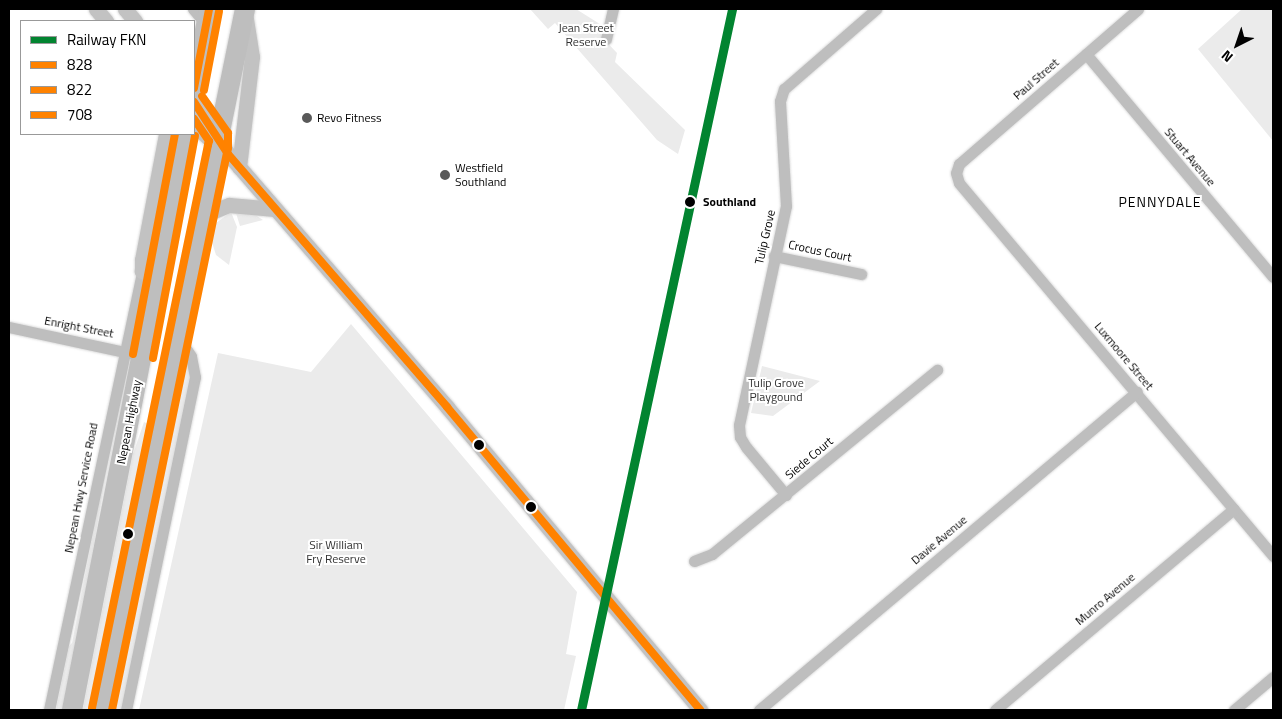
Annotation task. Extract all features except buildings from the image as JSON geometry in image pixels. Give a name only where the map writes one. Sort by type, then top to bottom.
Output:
[{"type":"highway","points":[[102,710],[178,338],[204,215],[221,146],[245,10]]},
{"type":"highway","points":[[195,81],[203,29]]},
{"type":"highway","name":"Nepean Highway","points":[[72,710],[143,356],[149,273],[185,135]]},
{"type":"main road","points":[[96,9],[105,20]]},
{"type":"main road","points":[[125,9],[134,20]]},
{"type":"main road","points":[[239,167],[252,56],[245,10]]},
{"type":"main road","points":[[195,104],[221,146],[447,407],[700,710]]},
{"type":"main road","points":[[195,126],[221,146]]},
{"type":"main road","points":[[149,273],[166,135]]},
{"type":"main road","points":[[204,215],[229,205],[275,209]]},
{"type":"street","points":[[193,9],[203,29]]},
{"type":"street","points":[[606,39],[613,9]]},
{"type":"street","name":"Tulip Grove","points":[[786,496],[746,447],[740,436],[739,425],[786,206],[780,101],[784,90],[876,9]]},
{"type":"street","name":"Paul Street","points":[[956,173],[960,164],[1138,9]]},
{"type":"street","name":"Stuart Avenue","points":[[1086,54],[1273,278]]},
{"type":"street","name":"Luxmoore Street","points":[[956,173],[959,183],[1137,392],[1273,556]]},
{"type":"street","name":"Crocus Court","points":[[774,256],[861,274]]},
{"type":"street","name":"Nepean Hwy Service Road","points":[[49,710],[122,350],[149,273]]},
{"type":"street","name":"Enright Street","points":[[9,327],[143,356]]},
{"type":"street","points":[[126,710],[196,372],[191,356],[178,338]]},
{"type":"street","name":"Siede Court","points":[[694,561],[712,554],[786,496],[937,370]]},
{"type":"street","name":"Davie Avenue","points":[[759,710],[1137,392]]},
{"type":"street","name":"Munro Avenue","points":[[995,710],[1234,509]]},
{"type":"street","points":[[1234,710],[1273,677]]},
{"type":"green space","name":"Jean Street Reserve","points":[[530,9],[576,9],[603,26],[601,36],[617,53],[615,62],[685,130],[678,154],[657,140],[555,23],[548,29]]},
{"type":"green space","points":[[1242,9],[1273,9],[1273,141],[1198,49]]},
{"type":"green space","points":[[235,210],[248,210],[263,220],[240,226]]},
{"type":"green space","points":[[231,212],[237,227],[229,265],[216,255],[211,239],[216,223]]},
{"type":"green space","name":"Sir William Fry Reserve","points":[[351,324],[577,592],[566,654],[576,656],[564,710],[139,710],[218,353],[311,372]]},
{"type":"green space","points":[[186,366],[190,366],[190,376],[122,710],[114,710]]},
{"type":"green space","name":"Tulip Grove Playgound","points":[[762,366],[820,381],[773,416],[751,413]]},
{"type":"green space","points":[[118,403],[83,609],[62,710],[56,710],[69,646],[72,643]]},
{"type":"green space","points":[[144,422],[148,424],[94,710],[83,710],[133,454]]},
{"type":"rail line","name":"FKN","points":[[581,710],[732,9]]},
{"type":"transit line","name":"828","points":[[195,83],[209,9]]},
{"type":"transit line","name":"822","points":[[204,90],[219,11]]},
{"type":"transit line","name":"822","points":[[112,710],[228,148],[228,133],[202,96]]},
{"type":"transit line","name":"828","points":[[195,104],[228,154],[447,407],[700,710]]},
{"type":"transit line","name":"708","points":[[92,708],[209,141],[195,120]]},
{"type":"transit line","name":"708","points":[[133,354],[175,135]]},
{"type":"transit line","name":"822","points":[[153,358],[195,136]]},
{"type":"place","name":"Revo Fitness","points":[[307,118]]},
{"type":"place","name":"Westfield Southland","points":[[445,175]]},
{"type":"place","name":"Southland","points":[[690,202]]},
{"type":"district","name":"PENNYDALE","points":[[1160,202]]}]
